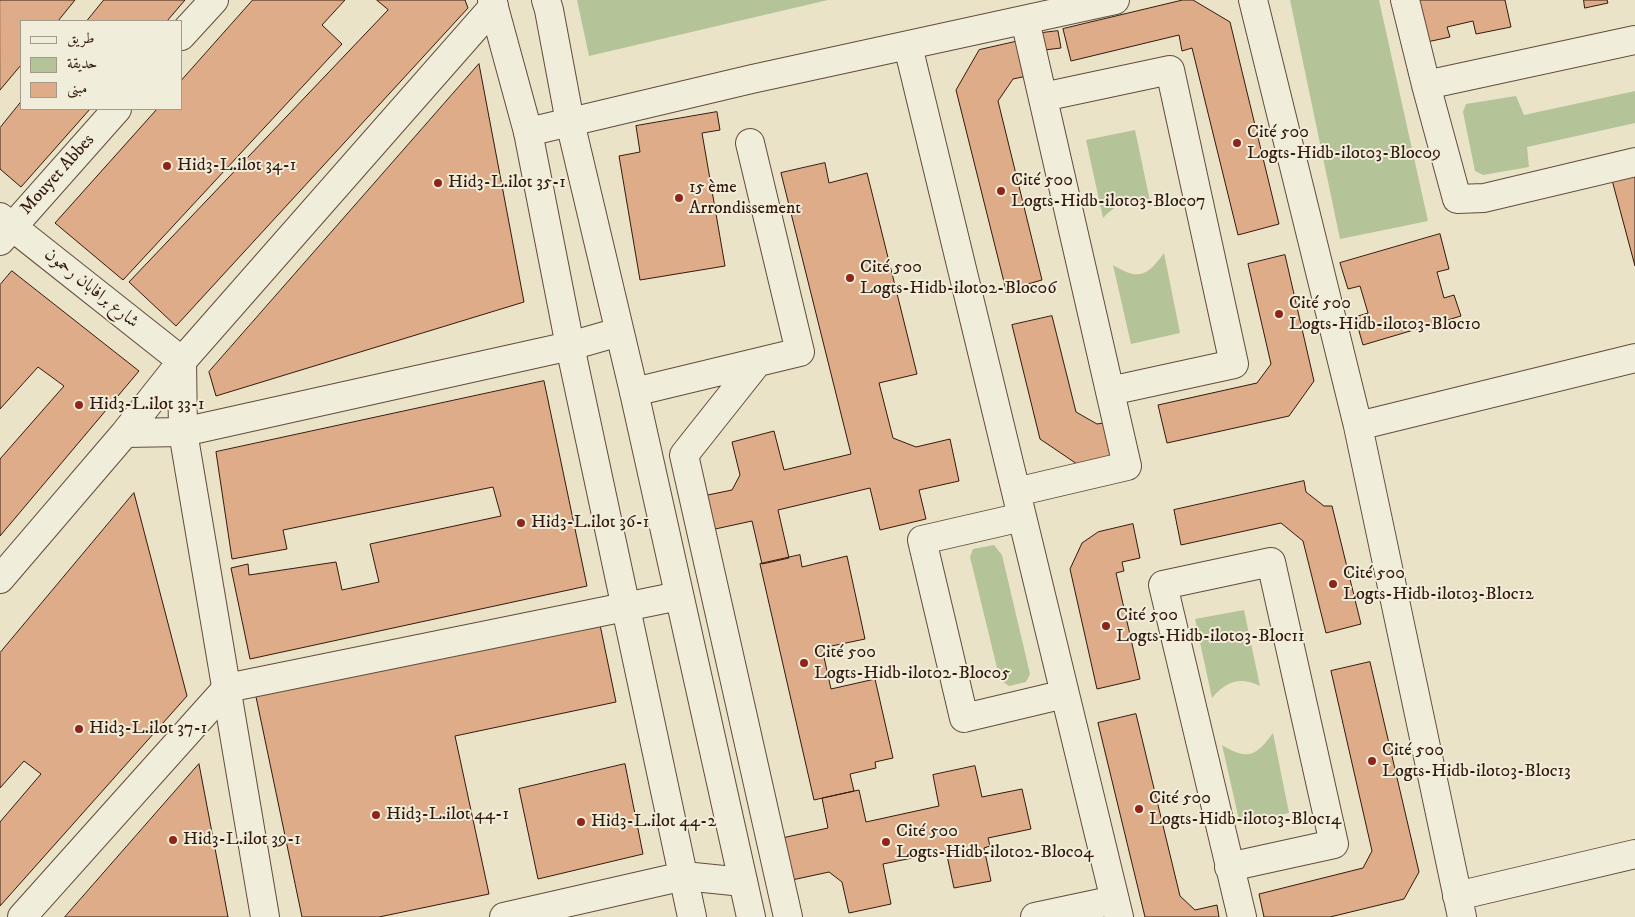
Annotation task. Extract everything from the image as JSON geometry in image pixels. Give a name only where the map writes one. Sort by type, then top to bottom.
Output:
[{"type":"street","points":[[182,35],[214,0]]},
{"type":"street","points":[[546,0],[570,122],[634,392],[751,917]]},
{"type":"street","points":[[528,132],[752,79],[1115,0]]},
{"type":"street","points":[[1253,0],[1358,426],[1460,907],[1635,854]]},
{"type":"street","points":[[1406,0],[1426,86],[1456,199],[1484,198],[1635,162]]},
{"type":"street","points":[[493,3],[528,132],[570,346],[692,917]]},
{"type":"street","points":[[0,579],[125,433],[182,361],[493,3]]},
{"type":"street","points":[[1025,20],[1127,466],[922,540],[964,718],[1065,694]]},
{"type":"street","points":[[1426,86],[1635,40]]},
{"type":"street","points":[[908,46],[1117,909],[1035,917]]},
{"type":"street","points":[[1043,97],[1170,70],[1234,364],[1110,391]]},
{"type":"street","name":"Mouyet Abbes","points":[[4,228],[116,110]]},
{"type":"street","points":[[634,392],[800,352],[750,143]]},
{"type":"street","name":"شارع برافابان رحمون","points":[[4,228],[182,361]]},
{"type":"street","points":[[125,433],[182,432],[570,346],[619,332]]},
{"type":"street","points":[[1358,426],[1635,358]]},
{"type":"street","points":[[182,361],[182,432],[265,917]]},
{"type":"street","points":[[757,363],[684,455],[788,917]]},
{"type":"street","points":[[1229,867],[1334,844],[1271,562],[1164,585],[1229,867],[1242,917]]},
{"type":"street","points":[[22,917],[227,688],[626,605],[678,596]]},
{"type":"street","points":[[504,917],[684,876],[743,882]]},
{"type":"green space","points":[[577,0],[828,0],[589,56]]},
{"type":"green space","points":[[1290,0],[1379,0],[1428,221],[1340,239]]},
{"type":"green space","points":[[1635,91],[1635,123],[1527,147],[1529,167],[1483,175],[1475,171],[1463,112],[1466,104],[1516,96],[1524,115]]},
{"type":"green space","points":[[1135,130],[1151,206],[1131,201],[1114,208],[1103,218],[1086,140]]},
{"type":"green space","points":[[1164,253],[1180,333],[1131,344],[1113,265],[1130,273],[1142,274],[1153,267]]},
{"type":"green space","points":[[994,545],[1002,555],[1030,674],[1026,682],[1009,686],[1000,680],[970,557],[973,549]]},
{"type":"green space","points":[[1244,610],[1260,686],[1246,681],[1233,682],[1222,688],[1212,698],[1195,619]]},
{"type":"green space","points":[[1273,733],[1289,813],[1240,824],[1222,745],[1239,753],[1251,754],[1262,747]]},
{"type":"building","points":[[0,0],[75,0],[59,20],[20,20],[20,66],[0,90]]},
{"type":"building","points":[[104,0],[185,0],[168,20],[88,20]]},
{"type":"building","name":"Hid3-L.ilot 34-1","points":[[253,0],[345,0],[322,25],[342,44],[123,280],[55,223],[156,110],[182,110],[182,80]]},
{"type":"building","name":"Hid3-L.ilot 34-1","points":[[377,0],[465,0],[468,8],[176,326],[129,282],[388,10]]},
{"type":"building","name":"Cité 500 Logts-Hidb-ilot03-Bloc09","points":[[1183,0],[1193,0],[1230,22],[1279,224],[1238,235],[1192,48],[1182,51],[1179,35],[1071,61],[1063,29]]},
{"type":"building","points":[[1418,0],[1505,0],[1511,27],[1476,34],[1473,21],[1447,27],[1450,37],[1427,42]]},
{"type":"building","points":[[1584,0],[1607,0],[1608,3],[1585,8]]},
{"type":"building","points":[[1058,31],[1061,48],[1036,51],[1034,34]]},
{"type":"building","name":"Cité 500 Logts-Hidb-ilot03-Bloc07","points":[[1019,41],[1027,76],[1013,79],[998,101],[1042,280],[1006,290],[956,90],[979,50]]},
{"type":"building","name":"Hid3-L.ilot 35-1","points":[[479,64],[524,302],[216,396],[209,372]]},
{"type":"building","points":[[20,103],[20,110],[89,110],[21,187],[0,169],[0,128]]},
{"type":"building","points":[[717,112],[720,130],[702,133],[725,266],[640,280],[619,156],[640,152],[636,126]]},
{"type":"building","name":"Cité 500 Logts-Hidb-ilot02-Bloc06","points":[[825,163],[829,183],[867,173],[917,374],[879,383],[893,438],[916,447],[950,439],[959,481],[919,490],[926,519],[880,530],[870,488],[778,510],[789,558],[762,564],[752,521],[706,531],[698,497],[732,490],[740,475],[732,442],[774,431],[784,470],[851,454],[781,173]]},
{"type":"building","points":[[1635,174],[1635,266],[1612,180]]},
{"type":"building","points":[[1440,234],[1449,269],[1437,272],[1444,298],[1454,295],[1461,316],[1363,345],[1355,317],[1368,313],[1360,286],[1348,289],[1340,263]]},
{"type":"building","name":"Cité 500 Logts-Hidb-ilot03-Bloc10","points":[[1285,255],[1314,381],[1289,416],[1167,443],[1158,405],[1257,383],[1271,364],[1248,264]]},
{"type":"building","name":"Hid3-L.ilot 33-1","points":[[12,271],[139,371],[0,536],[0,459],[64,386],[38,367],[0,409],[0,285]]},
{"type":"building","points":[[1052,316],[1076,412],[1097,424],[1116,421],[1123,458],[1080,466],[1040,439],[1012,325]]},
{"type":"building","name":"Hid3-L.ilot 36-1","points":[[544,381],[587,586],[250,659],[231,568],[248,564],[249,575],[336,562],[342,590],[379,582],[370,544],[501,516],[493,487],[283,530],[287,549],[232,559],[216,452]]},
{"type":"building","name":"Cité 500 Logts-Hidb-ilot03-Bloc12","points":[[1304,481],[1306,492],[1324,506],[1332,506],[1361,624],[1326,633],[1303,541],[1281,523],[1181,545],[1174,510]]},
{"type":"building","name":"Hid3-L.ilot 37-1","points":[[134,493],[187,696],[0,906],[0,822],[41,774],[24,761],[0,788],[0,653]]},
{"type":"building","name":"Cité 500 Logts-Hidb-ilot03-Bloc11","points":[[1133,524],[1140,558],[1122,562],[1124,571],[1116,573],[1140,679],[1097,689],[1070,569],[1082,543],[1098,532]]},
{"type":"building","name":"Cité 500 Logts-Hidb-ilot02-Bloc05","points":[[800,555],[802,567],[847,556],[865,639],[822,648],[831,689],[875,679],[893,758],[875,762],[876,768],[850,774],[854,791],[814,800],[760,564]]},
{"type":"building","name":"Hid3-L.ilot 44-1","points":[[599,620],[616,702],[455,736],[489,894],[379,917],[302,917],[255,692]]},
{"type":"building","name":"Cité 500 Logts-Hidb-ilot03-Bloc13","points":[[1370,662],[1419,872],[1404,899],[1330,917],[1264,917],[1259,894],[1363,868],[1372,851],[1331,671]]},
{"type":"building","name":"Cité 500 Logts-Hidb-ilot03-Bloc14","points":[[1136,714],[1180,896],[1195,910],[1217,905],[1219,917],[1145,917],[1098,723]]},
{"type":"building","name":"Hid3-L.ilot 39-1","points":[[199,764],[228,917],[65,917]]},
{"type":"building","name":"Hid3-L.ilot 44-2","points":[[625,764],[643,854],[538,879],[519,789]]},
{"type":"building","name":"Cité 500 Logts-Hidb-ilot02-Bloc04","points":[[975,766],[982,797],[1022,789],[1031,829],[988,838],[990,846],[984,848],[991,881],[954,888],[946,851],[883,864],[891,904],[849,913],[842,882],[829,872],[792,880],[782,838],[828,828],[822,798],[859,790],[866,822],[939,806],[933,775]]},
{"type":"place","name":"Cité 500 Logts-Hidb-ilot03-Bloc09","points":[[1237,143]]},
{"type":"place","name":"Hid3-L.ilot 34-1","points":[[167,166]]},
{"type":"place","name":"Hid3-L.ilot 35-1","points":[[438,183]]},
{"type":"place","name":"Cité 500 Logts-Hidb-ilot03-Bloc07","points":[[1001,191]]},
{"type":"place","name":"15 ème Arrondissement","points":[[679,198]]},
{"type":"place","name":"Cité 500 Logts-Hidb-ilot02-Bloc06","points":[[850,278]]},
{"type":"place","name":"Cité 500 Logts-Hidb-ilot03-Bloc10","points":[[1279,314]]},
{"type":"place","name":"Hid3-L.ilot 33-1","points":[[79,405]]},
{"type":"place","name":"Hid3-L.ilot 36-1","points":[[521,523]]},
{"type":"place","name":"Cité 500 Logts-Hidb-ilot03-Bloc12","points":[[1333,584]]},
{"type":"place","name":"Cité 500 Logts-Hidb-ilot03-Bloc11","points":[[1106,626]]},
{"type":"place","name":"Cité 500 Logts-Hidb-ilot02-Bloc05","points":[[804,663]]},
{"type":"place","name":"Hid3-L.ilot 37-1","points":[[79,729]]},
{"type":"place","name":"Cité 500 Logts-Hidb-ilot03-Bloc13","points":[[1372,761]]},
{"type":"place","name":"Cité 500 Logts-Hidb-ilot03-Bloc14","points":[[1139,809]]},
{"type":"place","name":"Hid3-L.ilot 44-1","points":[[376,815]]},
{"type":"place","name":"Hid3-L.ilot 44-2","points":[[581,822]]},
{"type":"place","name":"Hid3-L.ilot 39-1","points":[[173,840]]},
{"type":"place","name":"Cité 500 Logts-Hidb-ilot02-Bloc04","points":[[886,842]]}]
